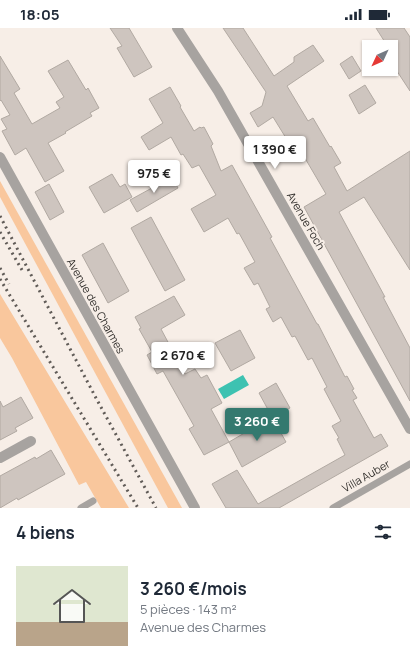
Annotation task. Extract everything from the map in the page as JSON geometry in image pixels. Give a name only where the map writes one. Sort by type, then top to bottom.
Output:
[{"type":"street","name":"Avenue Foch","points":[[177,28],[218,91],[410,429]]},
{"type":"street","name":"Avenue des Charmes","points":[[0,157],[195,508]]},
{"type":"street","points":[[0,458],[31,441]]},
{"type":"lane","name":"Villa Auber","points":[[333,508],[410,464]]},
{"type":"lane","points":[[81,508],[93,501]]},
{"type":"shaded area","points":[[0,181],[182,508],[168,508],[0,197]]},
{"type":"shaded area","points":[[0,294],[129,508],[101,508],[86,482],[79,485],[0,338]]},
{"type":"water","points":[[243,375],[249,385],[224,399],[218,389]]},
{"type":"building","points":[[110,28],[129,28],[152,67],[134,77],[117,48],[122,46]]},
{"type":"building","points":[[223,28],[243,28],[274,76],[294,62],[294,57],[313,45],[324,61],[287,86],[308,121],[313,118],[341,163],[334,167],[347,191],[410,151],[410,270],[364,197],[339,212],[385,297],[383,297],[410,348],[410,401],[304,207],[326,194],[302,153],[298,155],[295,150],[294,151],[273,117],[258,127],[250,113],[262,106],[266,92]]},
{"type":"building","points":[[376,28],[404,28],[410,37],[410,91],[398,73],[398,40],[384,40]]},
{"type":"building","points":[[0,56],[20,89],[14,93],[32,124],[60,108],[56,102],[64,97],[48,71],[68,60],[86,90],[88,88],[99,108],[90,113],[92,116],[48,143],[64,171],[45,182],[26,148],[15,155],[2,131],[7,129],[1,119],[10,115],[1,100],[0,101]]},
{"type":"building","points":[[352,56],[361,71],[349,79],[340,64]]},
{"type":"building","points":[[365,85],[376,103],[359,114],[349,95]]},
{"type":"building","points":[[170,87],[194,131],[200,127],[204,127],[213,144],[211,146],[221,171],[232,165],[272,237],[270,238],[318,324],[345,377],[347,376],[354,389],[352,390],[357,398],[353,400],[374,438],[381,434],[388,446],[279,508],[226,508],[212,484],[237,470],[258,504],[345,455],[337,439],[339,438],[332,426],[341,421],[324,389],[327,387],[312,358],[308,360],[295,336],[292,337],[281,317],[273,322],[266,309],[270,307],[258,283],[254,285],[244,268],[255,262],[239,233],[237,234],[228,218],[204,232],[191,209],[216,195],[199,165],[192,168],[183,154],[181,155],[171,137],[149,150],[141,137],[163,123],[149,99]]},
{"type":"building","points":[[112,174],[120,187],[125,184],[132,197],[104,213],[89,187]]},
{"type":"building","points":[[172,177],[178,188],[137,212],[130,200]]},
{"type":"building","points":[[49,184],[64,212],[50,220],[35,192]]},
{"type":"building","points":[[151,217],[185,280],[165,291],[131,228]]},
{"type":"building","points":[[103,243],[129,291],[108,303],[82,255]]},
{"type":"building","points":[[174,296],[185,315],[161,329],[185,374],[195,369],[201,378],[207,375],[222,403],[211,409],[229,442],[204,455],[189,429],[194,426],[163,371],[157,374],[147,355],[152,352],[139,329],[141,328],[135,317]]},
{"type":"building","points":[[240,330],[255,358],[231,371],[215,343]]},
{"type":"building","points":[[276,383],[290,408],[272,417],[259,393]]},
{"type":"building","points":[[21,397],[33,418],[15,428],[17,431],[0,440],[0,401],[3,407]]},
{"type":"building","points":[[272,417],[286,442],[242,467],[229,442]]},
{"type":"building","points":[[51,450],[65,474],[18,500],[17,498],[0,508],[0,476],[35,457],[36,459]]},
{"type":"railway","points":[[0,216],[156,508]]},
{"type":"railway","points":[[0,232],[22,270]]},
{"type":"railway","points":[[0,268],[9,284]]},
{"type":"railway","points":[[0,279],[138,508]]}]
